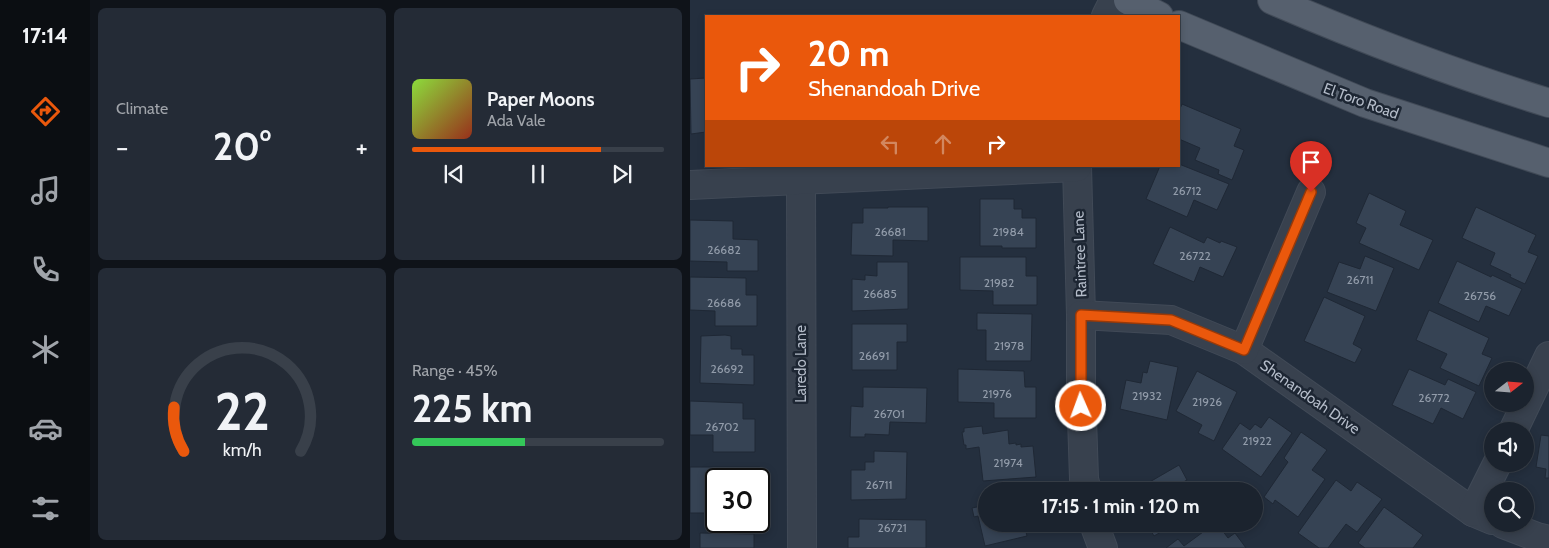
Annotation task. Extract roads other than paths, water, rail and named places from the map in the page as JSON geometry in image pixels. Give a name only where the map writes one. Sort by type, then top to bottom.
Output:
[{"type":"main road","points":[[1272,0],[1338,28],[1486,84],[1549,103]]},
{"type":"main road","name":"El Toro Road","points":[[1180,25],[1365,103],[1549,163]]},
{"type":"street","points":[[1106,15],[1114,0]]},
{"type":"street","points":[[690,185],[1077,167]]},
{"type":"street","name":"Raintree Lane","points":[[1077,167],[1081,315],[1080,387],[1085,482]]},
{"type":"street","name":"Laredo Lane","points":[[801,179],[802,548]]},
{"type":"street","points":[[1244,350],[1311,192]]},
{"type":"street","name":"Shenandoah Drive","points":[[1081,315],[1171,320],[1244,350],[1483,516]]},
{"type":"street","points":[[1516,422],[1549,356]]},
{"type":"street","points":[[1483,516],[1495,472]]},
{"type":"street","points":[[1097,532],[1103,548]]},
{"type":"street","points":[[1524,532],[1549,540]]}]
